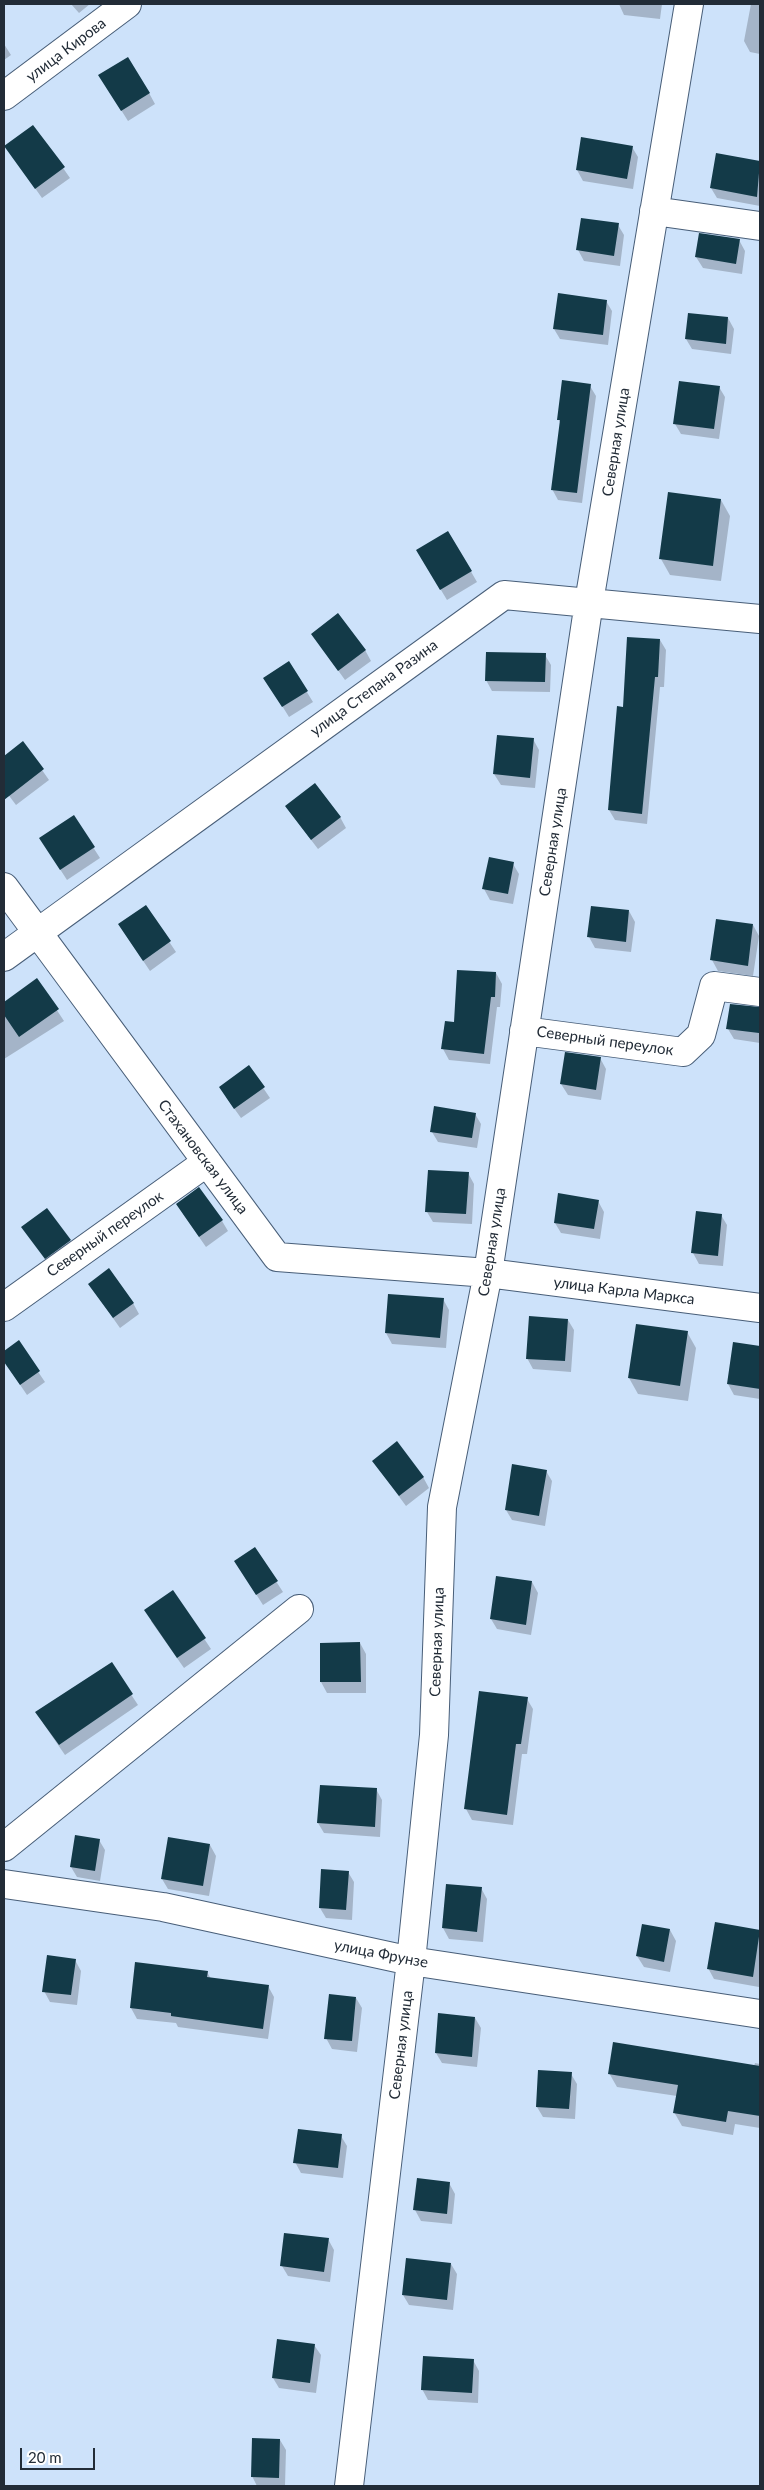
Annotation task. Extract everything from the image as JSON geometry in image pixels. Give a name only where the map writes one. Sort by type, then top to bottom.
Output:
[{"type":"street","name":"улица Кирова","points":[[4,96],[127,4]]},
{"type":"street","name":"Северная улица","points":[[348,2486],[411,1962],[434,1735],[442,1507],[488,1274],[589,602],[689,4]]},
{"type":"street","points":[[654,211],[760,226]]},
{"type":"street","name":"улица Степана Разина","points":[[4,957],[504,595],[760,619]]},
{"type":"street","name":"Стахановская улица","points":[[4,887],[36,933],[277,1257],[488,1274]]},
{"type":"street","name":"Северный переулок","points":[[524,1031],[683,1052],[700,1036],[714,986],[760,992]]},
{"type":"street","name":"Северный переулок","points":[[4,1307],[207,1162]]},
{"type":"street","name":"улица Карла Маркса","points":[[488,1274],[760,1308]]},
{"type":"street","points":[[4,1847],[299,1610]]},
{"type":"street","name":"улица Фрунзе","points":[[4,1884],[164,1907],[411,1962],[760,2014]]},
{"type":"building","points":[[128,57],[150,93],[121,111],[98,75]]},
{"type":"building","points":[[33,125],[65,167],[35,189],[4,146]]},
{"type":"building","points":[[581,137],[633,146],[627,179],[576,170]]},
{"type":"building","points":[[716,153],[760,161],[757,197],[710,188]]},
{"type":"building","points":[[581,218],[619,223],[614,256],[576,250]]},
{"type":"building","points":[[699,233],[740,239],[736,264],[695,257]]},
{"type":"building","points":[[558,293],[607,300],[603,335],[553,329]]},
{"type":"building","points":[[688,313],[728,317],[726,344],[685,339]]},
{"type":"building","points":[[562,380],[591,384],[577,493],[551,490],[560,420],[557,420]]},
{"type":"building","points":[[679,381],[720,386],[714,429],[673,424]]},
{"type":"building","points":[[668,492],[721,499],[713,566],[659,559]]},
{"type":"building","points":[[448,531],[472,571],[440,590],[416,550]]},
{"type":"building","points":[[338,613],[366,650],[338,671],[311,634]]},
{"type":"building","points":[[627,637],[660,639],[658,677],[655,677],[642,814],[608,810],[617,706],[623,707]]},
{"type":"building","points":[[486,652],[546,653],[545,682],[485,681]]},
{"type":"building","points":[[289,661],[308,691],[282,707],[263,678]]},
{"type":"building","points":[[497,735],[534,738],[530,778],[493,774]]},
{"type":"building","points":[[23,741],[44,769],[4,800],[4,756]]},
{"type":"building","points":[[315,783],[341,817],[311,840],[285,806]]},
{"type":"building","points":[[74,815],[95,847],[60,870],[39,838]]},
{"type":"building","points":[[489,857],[514,862],[508,894],[482,889]]},
{"type":"building","points":[[146,905],[171,941],[143,961],[118,924]]},
{"type":"building","points":[[591,906],[629,910],[626,942],[587,937]]},
{"type":"building","points":[[716,919],[753,924],[748,966],[710,960]]},
{"type":"building","points":[[457,970],[496,972],[495,997],[491,997],[484,1054],[441,1049],[445,1021],[454,1022]]},
{"type":"building","points":[[37,978],[59,1009],[19,1037],[4,1015],[4,1002]]},
{"type":"building","points":[[730,1004],[760,1007],[759,1033],[726,1029]]},
{"type":"building","points":[[565,1052],[601,1057],[596,1090],[560,1084]]},
{"type":"building","points":[[249,1065],[265,1087],[234,1109],[219,1087]]},
{"type":"building","points":[[434,1106],[476,1113],[472,1138],[430,1132]]},
{"type":"building","points":[[428,1170],[469,1172],[466,1214],[425,1212]]},
{"type":"building","points":[[199,1187],[223,1220],[199,1237],[176,1204]]},
{"type":"building","points":[[558,1193],[599,1200],[594,1229],[554,1223]]},
{"type":"building","points":[[47,1208],[71,1240],[45,1259],[21,1227]]},
{"type":"building","points":[[696,1211],[722,1214],[718,1256],[691,1253]]},
{"type":"building","points":[[109,1268],[134,1303],[113,1318],[88,1284]]},
{"type":"building","points":[[388,1294],[444,1298],[440,1338],[385,1333]]},
{"type":"building","points":[[529,1316],[568,1319],[565,1361],[526,1359]]},
{"type":"building","points":[[636,1324],[688,1331],[680,1386],[628,1378]]},
{"type":"building","points":[[19,1340],[40,1371],[20,1385],[4,1362],[4,1351]]},
{"type":"building","points":[[733,1342],[760,1346],[760,1389],[727,1384]]},
{"type":"building","points":[[397,1441],[424,1477],[399,1496],[372,1461]]},
{"type":"building","points":[[512,1464],[547,1470],[539,1516],[505,1510]]},
{"type":"building","points":[[255,1547],[278,1581],[256,1595],[234,1561]]},
{"type":"building","points":[[496,1576],[532,1581],[526,1625],[490,1619]]},
{"type":"building","points":[[173,1590],[206,1638],[177,1658],[144,1610]]},
{"type":"building","points":[[360,1642],[361,1682],[320,1682],[320,1643]]},
{"type":"building","points":[[112,1662],[133,1694],[59,1745],[35,1712]]},
{"type":"building","points":[[479,1691],[528,1697],[521,1744],[516,1744],[507,1815],[464,1809]]},
{"type":"building","points":[[320,1785],[377,1788],[375,1827],[317,1823]]},
{"type":"building","points":[[75,1835],[100,1839],[95,1871],[70,1867]]},
{"type":"building","points":[[168,1837],[210,1844],[203,1886],[161,1879]]},
{"type":"building","points":[[321,1869],[349,1871],[346,1910],[319,1908]]},
{"type":"building","points":[[446,1884],[482,1887],[477,1932],[442,1928]]},
{"type":"building","points":[[715,1922],[760,1930],[753,1977],[707,1969]]},
{"type":"building","points":[[642,1924],[670,1929],[664,1962],[636,1956]]},
{"type":"building","points":[[47,1955],[76,1959],[71,1995],[42,1992]]},
{"type":"building","points":[[135,1962],[208,1971],[207,1977],[269,1985],[263,2029],[171,2016],[171,2013],[130,2008]]},
{"type":"building","points":[[329,1994],[356,1997],[352,2041],[324,2039]]},
{"type":"building","points":[[438,2013],[475,2017],[472,2057],[435,2053]]},
{"type":"building","points":[[613,2042],[760,2066],[760,2116],[728,2111],[726,2122],[673,2113],[678,2085],[608,2074]]},
{"type":"building","points":[[538,2070],[572,2072],[569,2109],[536,2107]]},
{"type":"building","points":[[298,2129],[342,2134],[338,2168],[293,2163]]},
{"type":"building","points":[[417,2178],[450,2182],[447,2214],[413,2210]]},
{"type":"building","points":[[284,2233],[329,2238],[324,2272],[280,2266]]},
{"type":"building","points":[[406,2258],[451,2263],[447,2300],[402,2295]]},
{"type":"building","points":[[277,2339],[315,2344],[310,2383],[272,2378]]},
{"type":"building","points":[[423,2356],[474,2359],[472,2393],[421,2390]]},
{"type":"building","points":[[252,2438],[280,2439],[279,2478],[251,2477]]}]
